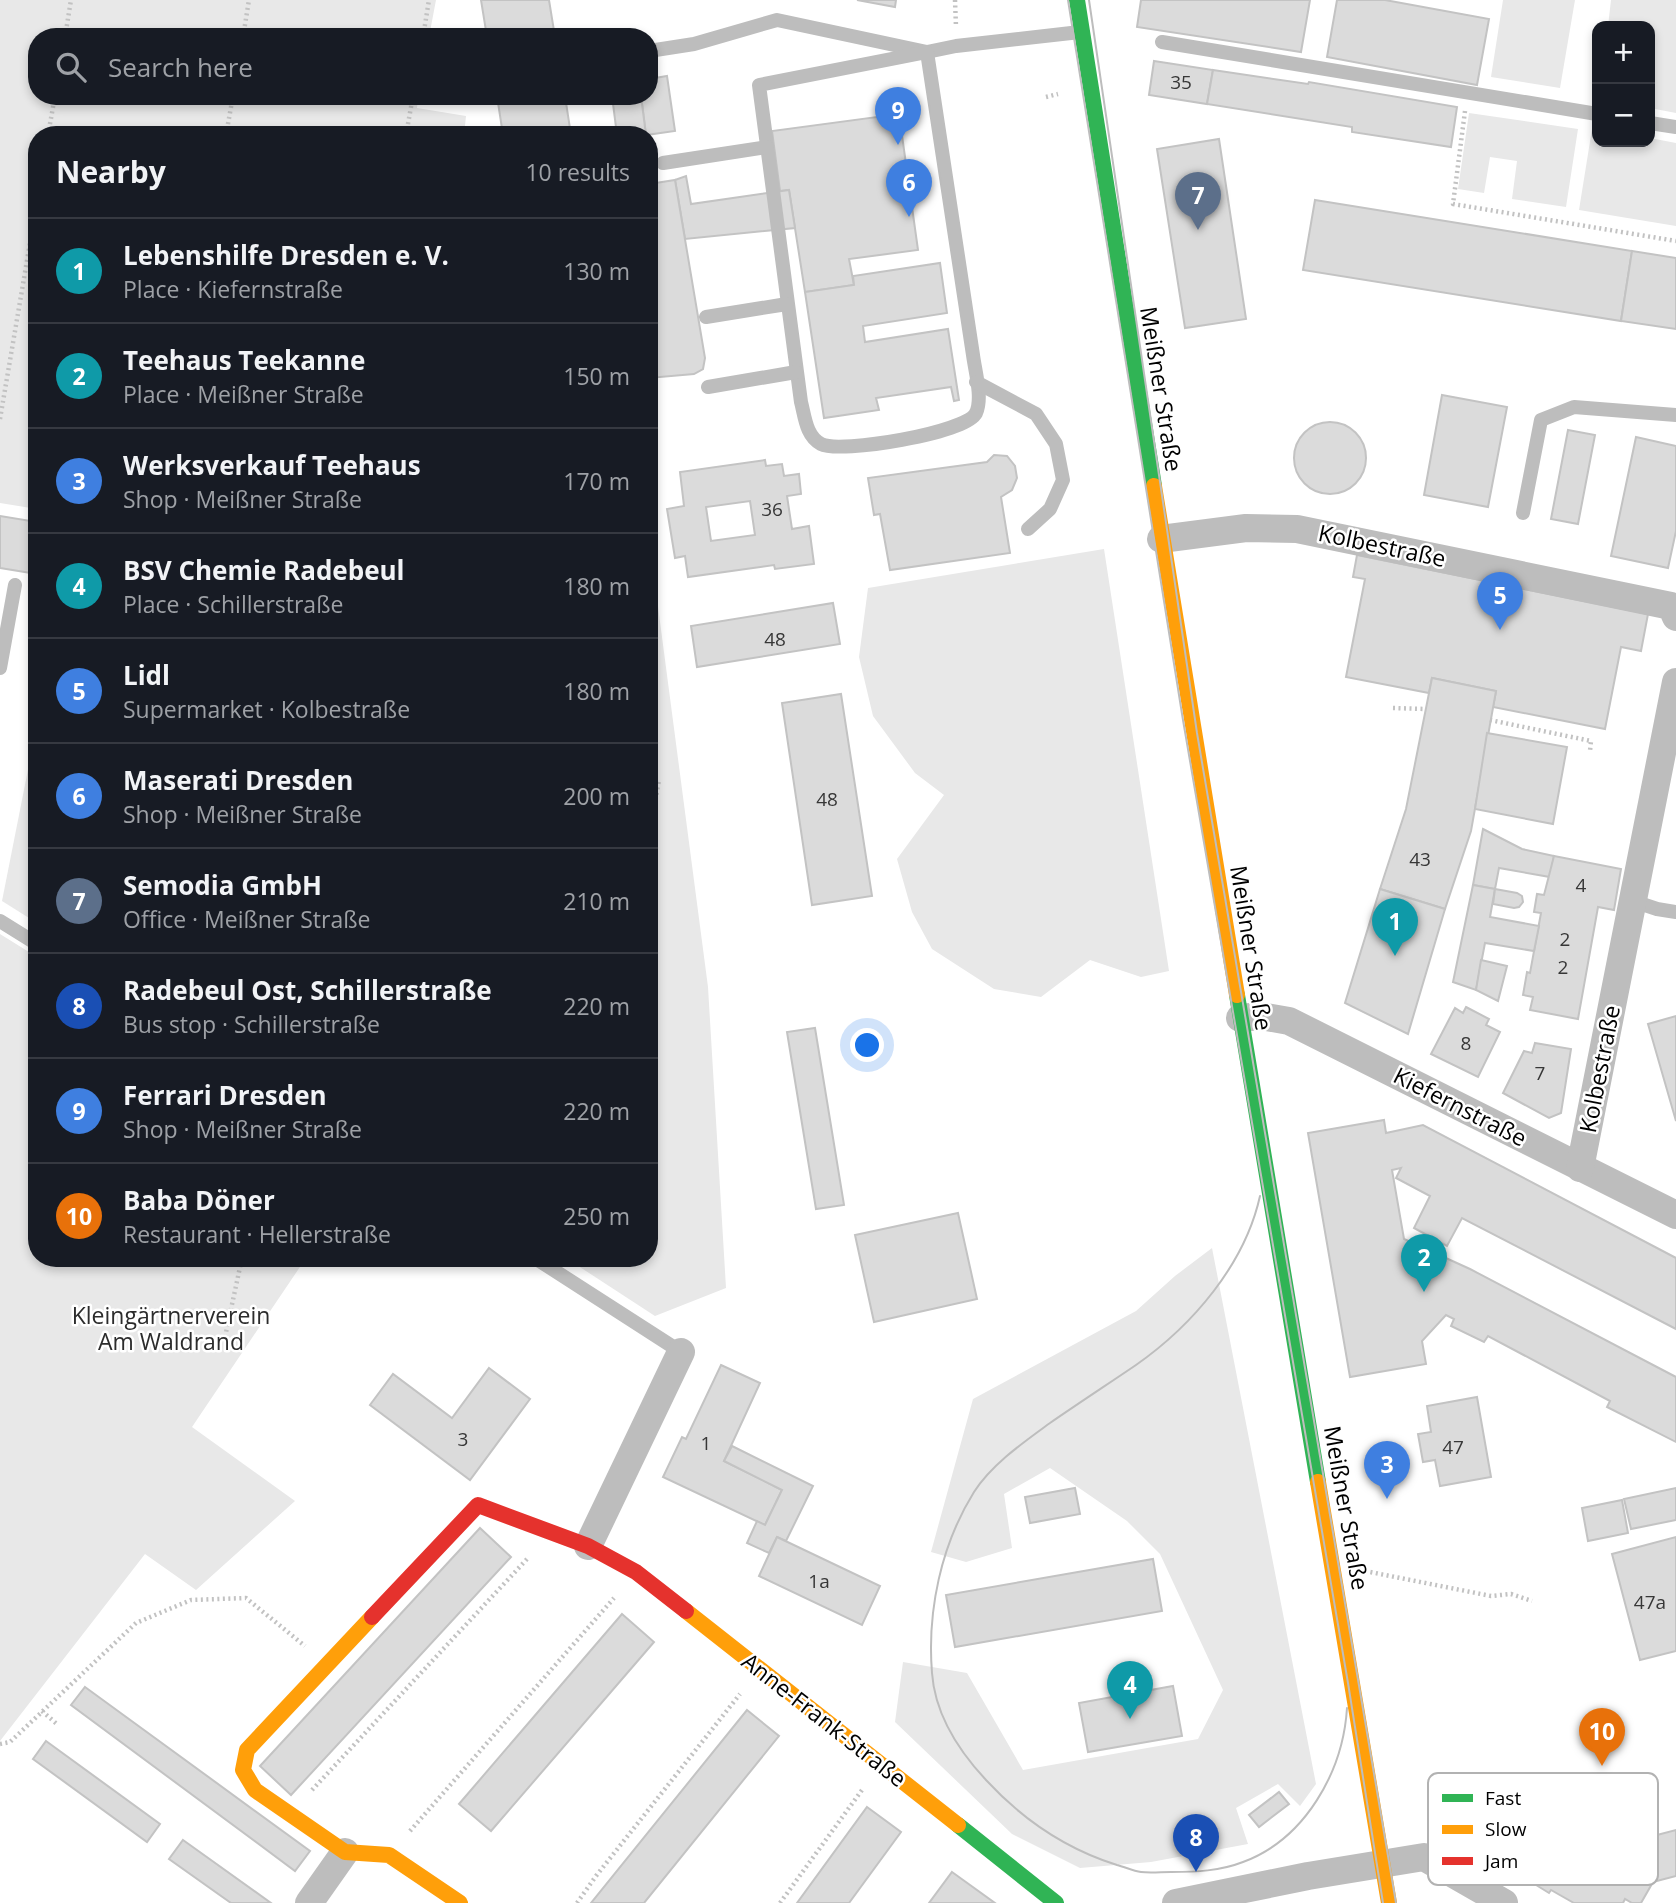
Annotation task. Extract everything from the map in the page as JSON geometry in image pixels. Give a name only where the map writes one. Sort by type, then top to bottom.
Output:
[{"type":"main road","name":"Meißner Straße","points":[[1077,0],[1161,539],[1389,1903]]},
{"type":"main road","name":"Anne-Frank-Straße","points":[[289,1814],[255,1790],[243,1770],[247,1750],[478,1505],[587,1546],[636,1572],[1056,1903]]},
{"type":"main road","points":[[289,1814],[345,1852],[389,1855],[460,1903]]},
{"type":"street","name":"Kolbestraße","points":[[1161,539],[1246,528],[1297,528],[1671,606],[1676,617]]},
{"type":"street","name":"Kolbestraße","points":[[1580,1168],[1676,682]]},
{"type":"street","name":"Kiefernstraße","points":[[1240,1018],[1261,1016],[1289,1021],[1676,1215]]},
{"type":"street","points":[[587,1546],[681,1352]]},
{"type":"street","points":[[309,1903],[345,1852]]},
{"type":"street","points":[[1176,1903],[1382,1863],[1424,1857],[1428,1859]]},
{"type":"street","points":[[1473,1885],[1504,1903]]},
{"type":"lane","points":[[658,50],[694,44],[777,20],[927,52]]},
{"type":"lane","points":[[927,52],[978,405],[975,414],[962,426],[921,436],[836,447],[821,443],[809,432],[796,372],[759,85],[956,46],[1082,32]]},
{"type":"lane","points":[[1162,43],[1592,113]]},
{"type":"lane","points":[[1655,124],[1676,127]]},
{"type":"lane","points":[[663,163],[767,148]]},
{"type":"lane","points":[[706,317],[787,304]]},
{"type":"lane","points":[[708,387],[796,372]]},
{"type":"lane","points":[[976,383],[1036,414],[1056,444],[1063,481],[1050,509],[1028,528]]},
{"type":"lane","points":[[1523,513],[1541,420],[1574,407],[1676,415]]},
{"type":"lane","points":[[0,668],[15,585]]},
{"type":"lane","points":[[1633,901],[1676,912]]},
{"type":"lane","points":[[0,921],[28,938]]},
{"type":"lane","points":[[549,1267],[681,1352]]},
{"type":"path","points":[[66,28],[71,0]]},
{"type":"path","points":[[244,28],[249,0]]},
{"type":"path","points":[[424,28],[429,0]]},
{"type":"path","points":[[1468,93],[1452,205],[1676,241]]},
{"type":"path","points":[[50,126],[53,105]]},
{"type":"path","points":[[228,126],[231,105]]},
{"type":"path","points":[[408,126],[411,105]]},
{"type":"path","points":[[0,419],[28,255]]},
{"type":"path","points":[[1393,708],[1426,709]]},
{"type":"path","points":[[1490,720],[1591,741],[1590,751]]},
{"type":"path","points":[[658,786],[659,780]]},
{"type":"path","points":[[225,1337],[240,1267]]},
{"type":"path","points":[[289,1814],[552,1532]]},
{"type":"path","points":[[1332,1564],[1491,1596],[1511,1594],[1532,1601]]},
{"type":"path","points":[[389,1855],[636,1572]]},
{"type":"path","points":[[0,1744],[10,1742],[135,1623],[191,1600],[246,1598],[327,1664]]},
{"type":"path","points":[[577,1903],[760,1670]]},
{"type":"path","points":[[41,1711],[58,1725]]},
{"type":"path","points":[[780,1903],[880,1765]]},
{"type":"green space","points":[[0,0],[436,0],[431,28],[28,28],[28,105],[417,105],[417,108],[466,116],[465,126],[28,126],[28,508],[0,503]]},
{"type":"green space","points":[[1503,0],[1575,0],[1560,88],[1491,77]]},
{"type":"green space","points":[[1611,0],[1676,0],[1676,113],[1655,109],[1655,21],[1609,21]]},
{"type":"green space","points":[[1469,113],[1578,129],[1566,207],[1512,199],[1517,161],[1490,157],[1484,193],[1458,189]]},
{"type":"green space","points":[[1592,129],[1592,147],[1655,147],[1655,139],[1676,143],[1676,226],[1579,210]]},
{"type":"green space","points":[[1104,549],[1169,971],[1141,977],[1090,960],[1041,997],[994,989],[932,949],[912,912],[897,859],[944,795],[915,773],[873,716],[859,657],[868,588]]},
{"type":"green space","points":[[658,606],[708,987],[726,1288],[655,1316],[580,1267],[658,1267]]},
{"type":"green space","points":[[28,770],[28,917],[2,901]]},
{"type":"green space","name":"Kleingärtnerverein Am Waldrand","points":[[0,934],[28,951],[28,1267],[300,1267],[192,1427],[295,1501],[196,1590],[145,1554],[0,1741]]},
{"type":"green space","points":[[1212,1248],[1316,1784],[1300,1806],[1278,1784],[1236,1808],[1248,1844],[1151,1862],[1080,1868],[1012,1834],[895,1722],[903,1662],[967,1673],[1023,1770],[1198,1739],[1223,1690],[1160,1554],[1127,1521],[1050,1468],[1004,1494],[1012,1548],[966,1562],[931,1552],[973,1399],[1136,1311]]},
{"type":"building","points":[[481,0],[549,0],[554,28],[486,28]]},
{"type":"building","points":[[857,0],[896,0],[895,7]]},
{"type":"building","points":[[1141,0],[1310,0],[1301,52],[1137,27]]},
{"type":"building","points":[[1337,0],[1385,0],[1489,19],[1477,85],[1327,57]]},
{"type":"building","points":[[1154,61],[1213,70],[1207,104],[1149,95]]},
{"type":"building","points":[[1213,70],[1308,84],[1309,82],[1457,107],[1451,147],[1352,132],[1352,127],[1207,104]]},
{"type":"building","points":[[667,76],[675,131],[658,133],[658,126],[645,126],[642,105],[658,105],[658,78]]},
{"type":"building","points":[[498,105],[566,105],[570,126],[502,126]]},
{"type":"building","points":[[613,105],[642,105],[645,126],[616,126]]},
{"type":"building","points":[[899,114],[918,250],[849,259],[854,285],[805,292],[789,190],[780,191],[772,131]]},
{"type":"building","points":[[1219,139],[1246,319],[1185,328],[1157,149]]},
{"type":"building","points":[[686,176],[691,204],[789,190],[795,228],[685,239],[675,180]]},
{"type":"building","points":[[675,180],[705,358],[703,369],[694,374],[658,377],[658,183]]},
{"type":"building","points":[[1315,200],[1632,251],[1621,321],[1303,270]]},
{"type":"building","points":[[1632,251],[1676,258],[1676,329],[1621,321]]},
{"type":"building","points":[[940,263],[947,313],[863,326],[865,342],[948,329],[959,400],[954,401],[951,387],[876,398],[879,410],[824,418],[805,292],[854,285],[853,276]]},
{"type":"building","points":[[1442,395],[1507,407],[1488,507],[1424,495]]},
{"type":"building","points":[[1337,422],[1356,432],[1364,444],[1364,472],[1356,484],[1344,492],[1323,494],[1304,484],[1296,472],[1294,451],[1304,432],[1316,424]]},
{"type":"building","points":[[1568,430],[1595,435],[1578,524],[1551,519]]},
{"type":"building","points":[[1636,437],[1676,446],[1676,531],[1668,568],[1611,556]]},
{"type":"building","points":[[994,455],[1007,456],[1015,466],[1017,478],[1012,490],[1001,497],[1010,553],[890,570],[880,514],[874,515],[868,478],[987,462]]},
{"type":"building","points":[[765,460],[766,466],[782,464],[784,476],[799,474],[801,494],[787,496],[792,529],[809,526],[814,564],[775,569],[774,565],[688,577],[685,556],[675,558],[667,509],[684,506],[680,472]],"holes":[[[750,501],[755,535],[711,541],[706,507]]]},
{"type":"building","points":[[0,516],[28,521],[28,573],[0,568]]},
{"type":"building","points":[[1357,555],[1648,614],[1641,651],[1621,647],[1605,729],[1493,707],[1496,691],[1432,678],[1429,693],[1346,677],[1365,579],[1353,577]]},
{"type":"building","points":[[833,603],[840,644],[697,667],[691,626]]},
{"type":"building","points":[[1432,678],[1496,691],[1471,831],[1445,909],[1380,889],[1406,809]]},
{"type":"building","points":[[841,694],[872,896],[812,905],[782,703]]},
{"type":"building","points":[[1487,733],[1567,747],[1553,824],[1475,809]]},
{"type":"building","points":[[1483,829],[1522,849],[1554,856],[1550,877],[1499,868],[1495,889],[1473,885]]},
{"type":"building","points":[[1554,856],[1621,869],[1614,910],[1598,907],[1578,1019],[1530,1010],[1533,997],[1523,995],[1527,972],[1530,973],[1541,913],[1534,912],[1537,894],[1544,895]]},
{"type":"building","points":[[1473,885],[1495,889],[1490,917],[1539,926],[1534,951],[1485,943],[1476,990],[1453,982]]},
{"type":"building","points":[[1380,889],[1445,909],[1408,1034],[1345,1003]]},
{"type":"building","points":[[1495,889],[1517,893],[1522,896],[1523,902],[1514,908],[1493,904]]},
{"type":"building","points":[[1481,960],[1507,966],[1498,1001],[1476,990]]},
{"type":"building","points":[[1466,1007],[1489,1019],[1486,1025],[1500,1032],[1478,1077],[1431,1054],[1455,1008],[1463,1013]]},
{"type":"building","points":[[1676,1016],[1676,1121],[1648,1024]]},
{"type":"building","points":[[815,1028],[844,1205],[816,1209],[787,1032]]},
{"type":"building","points":[[1535,1043],[1571,1049],[1561,1113],[1549,1118],[1503,1093],[1524,1051],[1532,1053]]},
{"type":"building","points":[[1384,1120],[1386,1133],[1423,1125],[1676,1258],[1676,1329],[1462,1218],[1447,1246],[1414,1228],[1430,1196],[1396,1178],[1401,1168],[1392,1170],[1404,1239],[1470,1269],[1676,1377],[1676,1442],[1607,1407],[1610,1401],[1488,1336],[1484,1342],[1451,1326],[1454,1319],[1446,1315],[1422,1341],[1426,1364],[1350,1377],[1308,1133]]},
{"type":"building","points":[[958,1213],[977,1299],[874,1322],[855,1235]]},
{"type":"building","points":[[721,1365],[760,1383],[724,1461],[782,1490],[765,1525],[663,1477],[682,1437],[686,1439]]},
{"type":"building","points":[[489,1368],[530,1399],[470,1480],[370,1405],[393,1374],[452,1418]]},
{"type":"building","points":[[1477,1397],[1491,1477],[1440,1486],[1435,1460],[1423,1462],[1418,1434],[1431,1432],[1427,1406]]},
{"type":"building","points":[[732,1446],[813,1486],[786,1541],[777,1537],[769,1553],[747,1543],[757,1521],[765,1525],[782,1490],[724,1461]]},
{"type":"building","points":[[1075,1488],[1080,1514],[1030,1523],[1025,1497]]},
{"type":"building","points":[[1676,1488],[1676,1520],[1631,1529],[1624,1499]]},
{"type":"building","points":[[1622,1500],[1628,1533],[1588,1541],[1582,1508]]},
{"type":"building","points":[[480,1528],[511,1557],[291,1795],[260,1766]]},
{"type":"building","points":[[777,1537],[880,1586],[862,1625],[759,1576]]},
{"type":"building","points":[[1676,1537],[1676,1651],[1640,1660],[1612,1554]]},
{"type":"building","points":[[1153,1559],[1162,1611],[955,1647],[946,1595]]},
{"type":"building","points":[[622,1614],[654,1642],[491,1831],[459,1804]]},
{"type":"building","points":[[1173,1686],[1182,1736],[1088,1752],[1079,1703]]},
{"type":"building","points":[[85,1687],[310,1851],[295,1871],[71,1705]]},
{"type":"building","points":[[747,1710],[779,1736],[644,1903],[591,1903]]},
{"type":"building","points":[[46,1741],[160,1824],[147,1842],[33,1759]]},
{"type":"building","points":[[1279,1792],[1289,1804],[1259,1827],[1249,1815]]},
{"type":"building","points":[[867,1807],[901,1832],[849,1903],[797,1903]]},
{"type":"building","points":[[1676,1830],[1676,1876],[1658,1881],[1658,1835]]},
{"type":"building","points":[[183,1840],[271,1903],[231,1903],[169,1859]]},
{"type":"building","points":[[952,1872],[995,1903],[929,1903]]},
{"type":"building","points":[[1536,1885],[1651,1885],[1641,1903],[1632,1903],[1625,1899],[1623,1903],[1574,1903],[1551,1890],[1549,1893]]},
{"type":"tram line","points":[[1068,0],[1183,720],[1348,1683],[1383,1903]]},
{"type":"tram line","points":[[1089,0],[1197,733],[1396,1903]]},
{"type":"tram line","points":[[1260,1196],[1253,1221],[1229,1269],[1196,1312],[1136,1365],[1019,1446],[990,1472],[974,1492],[953,1534],[934,1602],[931,1650],[934,1688],[943,1717],[957,1744],[986,1780],[1014,1807],[1046,1831],[1080,1850],[1117,1865],[1144,1872],[1199,1871],[1226,1867],[1265,1851],[1285,1837],[1302,1820],[1329,1779],[1338,1756],[1347,1708]]},
{"type":"traffic: fast","points":[[1077,0],[1154,486]]},
{"type":"traffic: fast","points":[[1237,995],[1318,1482]]},
{"type":"traffic: fast","points":[[958,1825],[1056,1903]]},
{"type":"traffic: slow","points":[[1154,486],[1237,995]]},
{"type":"traffic: slow","points":[[1318,1482],[1389,1903]]},
{"type":"traffic: slow","points":[[686,1611],[958,1825]]},
{"type":"traffic: slow","points":[[372,1617],[247,1750],[243,1770],[255,1790],[345,1852],[389,1855],[460,1903]]},
{"type":"traffic: jam","points":[[372,1617],[478,1505],[588,1546],[636,1572],[686,1611]]},
{"type":"place","name":"Ferrari Dresden","points":[[898,145]]},
{"type":"place","name":"Maserati Dresden","points":[[909,217]]},
{"type":"place","name":"Semodia GmbH","points":[[1198,230]]},
{"type":"place","name":"Lidl","points":[[1500,630]]},
{"type":"place","name":"Lebenshilfe Dresden e. V.","points":[[1395,956]]},
{"type":"place","name":"Teehaus Teekanne","points":[[1424,1292]]},
{"type":"place","name":"Werksverkauf Teehaus","points":[[1387,1499]]},
{"type":"place","name":"BSV Chemie Radebeul","points":[[1130,1719]]},
{"type":"place","name":"Baba Döner","points":[[1602,1766]]},
{"type":"place","name":"Radebeul Ost, Schillerstraße","points":[[1196,1872]]}]
